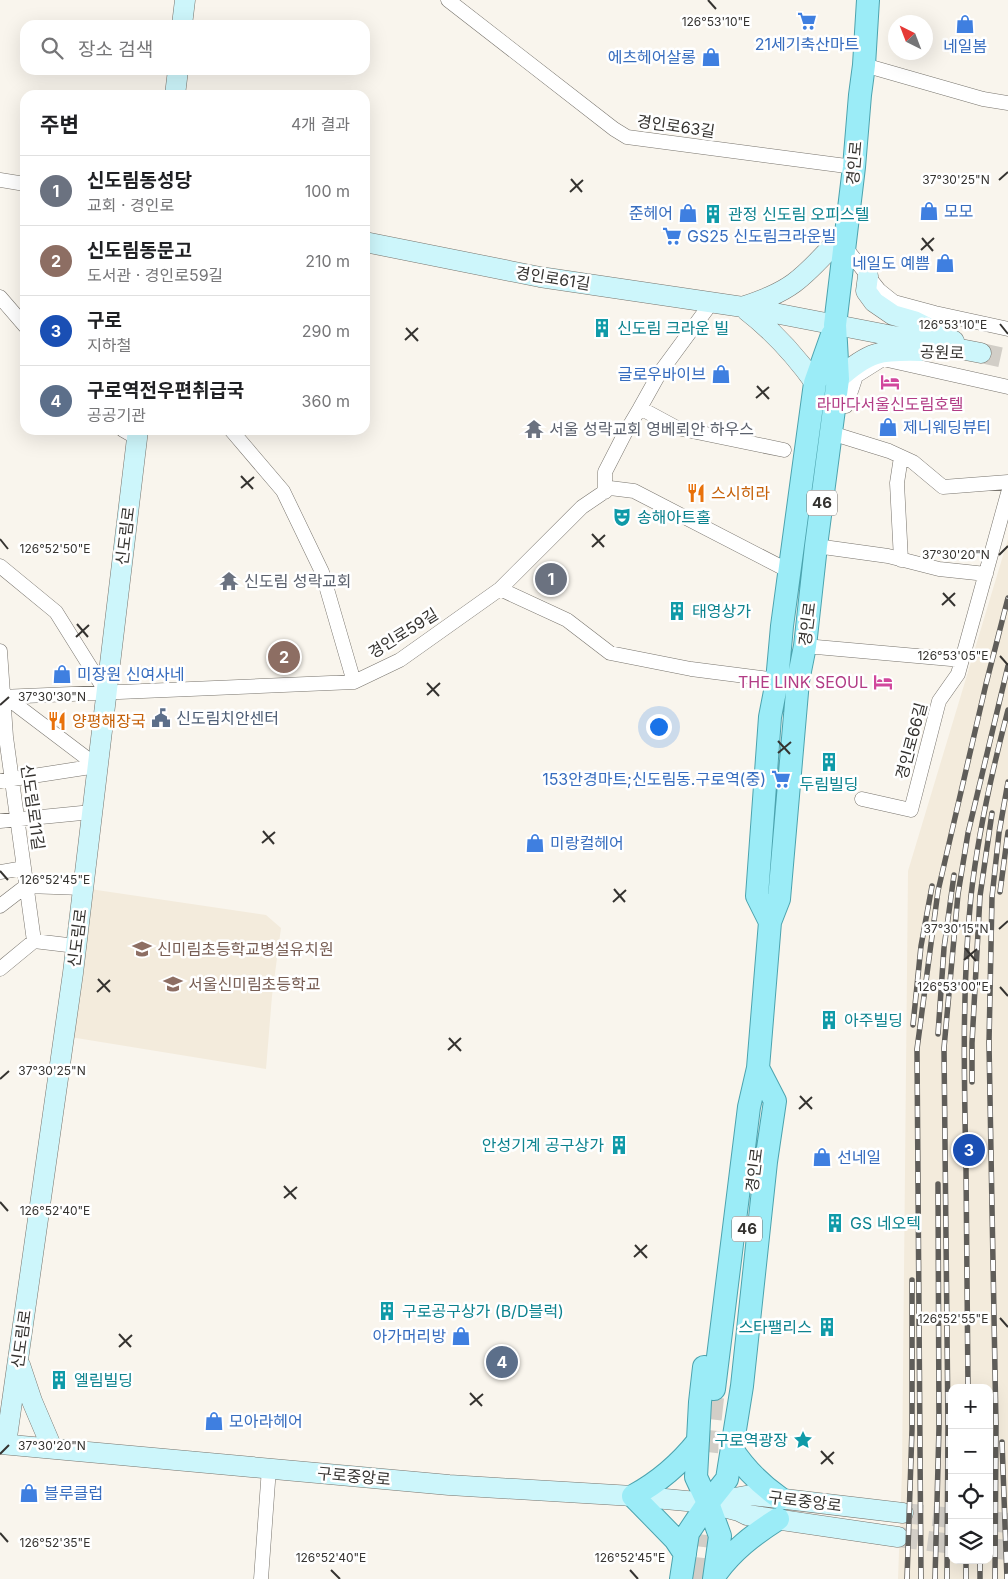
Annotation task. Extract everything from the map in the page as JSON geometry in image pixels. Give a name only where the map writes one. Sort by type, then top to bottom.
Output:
[{"type":"main road","name":"경인로","points":[[720,1390],[762,1111],[758,1068],[770,922],[758,896],[770,717],[805,646],[838,380],[836,325],[854,167],[868,0]]},
{"type":"main road","name":"경인로","points":[[788,681],[782,626],[789,571],[815,383],[836,325]]},
{"type":"main road","points":[[681,1579],[688,1533],[708,1503],[728,1479],[742,1386],[766,1162],[775,1101],[758,1068]]},
{"type":"main road","points":[[714,1578],[720,1536],[696,1477],[700,1402],[721,1208],[740,1108],[758,1068]]},
{"type":"main road","points":[[685,1554],[675,1539],[633,1496],[673,1468],[698,1441]]},
{"type":"main road","points":[[714,1578],[725,1561],[779,1509],[732,1449]]},
{"type":"street","points":[[183,20],[185,0]]},
{"type":"street","name":"경인로63길","points":[[448,0],[463,4],[606,123],[627,137],[854,167]]},
{"type":"street","points":[[864,65],[983,99],[1008,103]]},
{"type":"street","points":[[176,90],[178,75]]},
{"type":"street","points":[[0,180],[20,183]]},
{"type":"street","points":[[743,307],[769,298],[793,284],[846,239],[878,290],[894,302],[935,314],[1008,329]]},
{"type":"street","name":"경인로61길","points":[[370,243],[540,277],[743,307],[980,354]]},
{"type":"street","points":[[868,276],[866,291],[874,302],[893,315],[914,321],[980,354]]},
{"type":"street","points":[[0,297],[20,320]]},
{"type":"street","points":[[605,492],[605,472],[624,435],[659,374],[712,302]]},
{"type":"street","points":[[743,307],[788,347],[815,383]]},
{"type":"street","name":"공원로","points":[[838,380],[857,362],[878,352],[903,350],[980,354]]},
{"type":"street","points":[[835,404],[846,406],[856,376],[883,359],[1008,387]]},
{"type":"street","points":[[640,408],[677,428],[784,450]]},
{"type":"street","points":[[831,433],[889,451],[913,462],[943,487],[1008,482]]},
{"type":"street","name":"신도림로","points":[[3,1444],[18,1360],[76,946],[106,692],[132,435]]},
{"type":"street","points":[[235,435],[284,491],[322,572],[354,682]]},
{"type":"street","points":[[901,457],[897,482],[901,560]]},
{"type":"street","points":[[788,681],[691,669],[610,653],[567,620],[500,589],[582,507],[610,488],[634,491],[789,571]]},
{"type":"street","name":"경인로66길","points":[[862,799],[911,810],[939,701],[958,674],[1008,493]]},
{"type":"street","points":[[816,546],[888,556],[939,570],[986,574]]},
{"type":"street","points":[[0,566],[56,612],[106,692]]},
{"type":"street","name":"경인로59길","points":[[106,692],[354,682],[400,660],[500,589]]},
{"type":"street","points":[[805,646],[962,660]]},
{"type":"street","name":"신도림로11길","points":[[0,651],[6,780],[17,818],[34,941]]},
{"type":"street","points":[[1,695],[106,692]]},
{"type":"street","points":[[1,695],[97,766]]},
{"type":"street","points":[[6,780],[97,766]]},
{"type":"street","points":[[0,821],[92,812]]},
{"type":"street","points":[[0,872],[24,868]]},
{"type":"street","points":[[0,906],[26,886],[83,888]]},
{"type":"street","points":[[0,969],[34,941],[76,946]]},
{"type":"street","points":[[0,1395],[18,1360]]},
{"type":"street","points":[[18,1360],[32,1401],[52,1448]]},
{"type":"street","name":"구로중앙로","points":[[3,1444],[449,1485],[633,1496],[708,1503],[747,1515],[779,1509],[902,1513]]},
{"type":"street","points":[[261,1579],[269,1468]]},
{"type":"street","name":"구로중앙로","points":[[779,1509],[898,1538]]},
{"type":"shaded area","points":[[1008,539],[1008,1579],[898,1579],[902,1472],[908,871]]},
{"type":"shaded area","name":"서울신미림초등학교","points":[[83,888],[266,915],[281,928],[272,996],[266,1069],[64,1036]]},
{"type":"tunnel","points":[[981,353],[1008,359]]},
{"type":"tunnel","points":[[707,1452],[714,1389]]},
{"type":"tunnel","points":[[903,1513],[948,1518]]},
{"type":"tunnel","points":[[993,1521],[1008,1523]]},
{"type":"tunnel","points":[[693,1579],[698,1534]]},
{"type":"tunnel","points":[[898,1537],[948,1543]]},
{"type":"tunnel","points":[[993,1548],[1008,1550]]},
{"type":"railway","points":[[921,1579],[917,1049],[938,891],[1008,598]]},
{"type":"railway","points":[[947,1579],[948,1426],[944,1048],[958,894],[968,833],[1008,666]]},
{"type":"railway","points":[[968,1384],[964,1066],[968,930],[974,872],[982,826],[1008,710]]},
{"type":"railway","points":[[995,1579],[996,1426],[989,1043],[992,897],[999,833],[1008,782]]},
{"type":"railway","points":[[972,1082],[972,1043],[980,896],[992,813]]},
{"type":"railway","points":[[1000,892],[1008,832]]},
{"type":"railway","points":[[938,1034],[944,948],[954,875]]},
{"type":"railway","points":[[913,1025],[921,946],[932,886]]},
{"type":"railway","points":[[935,1579],[939,1427],[938,1184]]},
{"type":"railway","points":[[907,1579],[912,1429],[912,1280]]},
{"type":"railway","points":[[1002,1442],[1007,1579]]},
{"type":"railway","points":[[966,1564],[966,1579]]},
{"type":"railway","points":[[980,1564],[980,1579]]},
{"type":"place","name":"21세기축산마트","points":[[807,21]]},
{"type":"place","name":"네일봄","points":[[965,24]]},
{"type":"place","name":"에츠헤어살롱","points":[[711,57]]},
{"type":"place","name":"모모","points":[[929,211]]},
{"type":"place","name":"준헤어","points":[[688,213]]},
{"type":"place","name":"관정 신도림 오피스텔","points":[[713,214]]},
{"type":"place","name":"GS25 신도림크라운빌","points":[[672,236]]},
{"type":"place","name":"네일도 예쁨","points":[[945,263]]},
{"type":"place","name":"신도림 크라운 빌","points":[[602,328]]},
{"type":"place","name":"글로우바이브","points":[[721,374]]},
{"type":"place","name":"라마다서울신도림호텔","points":[[890,382]]},
{"type":"place","name":"제니웨딩뷰티","points":[[888,427]]},
{"type":"place","name":"서울 성락교회 영베뢰안 하우스","points":[[534,429]]},
{"type":"place","name":"스시히라","points":[[696,493]]},
{"type":"place","name":"송해아트홀","points":[[622,517]]},
{"type":"place","name":"신도림동성당","points":[[551,579]]},
{"type":"place","name":"신도림 성락교회","points":[[229,581]]},
{"type":"place","name":"태영상가","points":[[677,611]]},
{"type":"place","name":"신도림동문고","points":[[284,657]]},
{"type":"place","name":"미장원 신여사네","points":[[62,674]]},
{"type":"place","name":"THE LINK SEOUL","points":[[883,682]]},
{"type":"place","name":"신도림치안센터","points":[[161,718]]},
{"type":"place","name":"양평해장국","points":[[57,721]]},
{"type":"place","name":"두림빌딩","points":[[829,762]]},
{"type":"place","name":"153안경마트;신도림동.구로역(중)","points":[[781,779]]},
{"type":"place","name":"미랑컬헤어","points":[[535,843]]},
{"type":"place","name":"신미림초등학교병설유치원","points":[[142,949]]},
{"type":"place","name":"서울신미림초등학교","points":[[173,984]]},
{"type":"place","name":"아주빌딩","points":[[829,1020]]},
{"type":"place","name":"안성기계 공구상가","points":[[619,1145]]},
{"type":"place","name":"구로","points":[[969,1150]]},
{"type":"place","name":"선네일","points":[[822,1157]]},
{"type":"place","name":"GS 네오텍","points":[[835,1223]]},
{"type":"place","name":"구로공구상가 (B/D블럭)","points":[[387,1311]]},
{"type":"place","name":"스타팰리스","points":[[827,1327]]},
{"type":"place","name":"아가머리방","points":[[461,1336]]},
{"type":"place","name":"구로역전우편취급국","points":[[502,1362]]},
{"type":"place","name":"엘림빌딩","points":[[59,1380]]},
{"type":"place","name":"모아라헤어","points":[[214,1421]]},
{"type":"place","name":"구로역광장","points":[[803,1440]]},
{"type":"place","name":"블루클럽","points":[[29,1493]]}]
